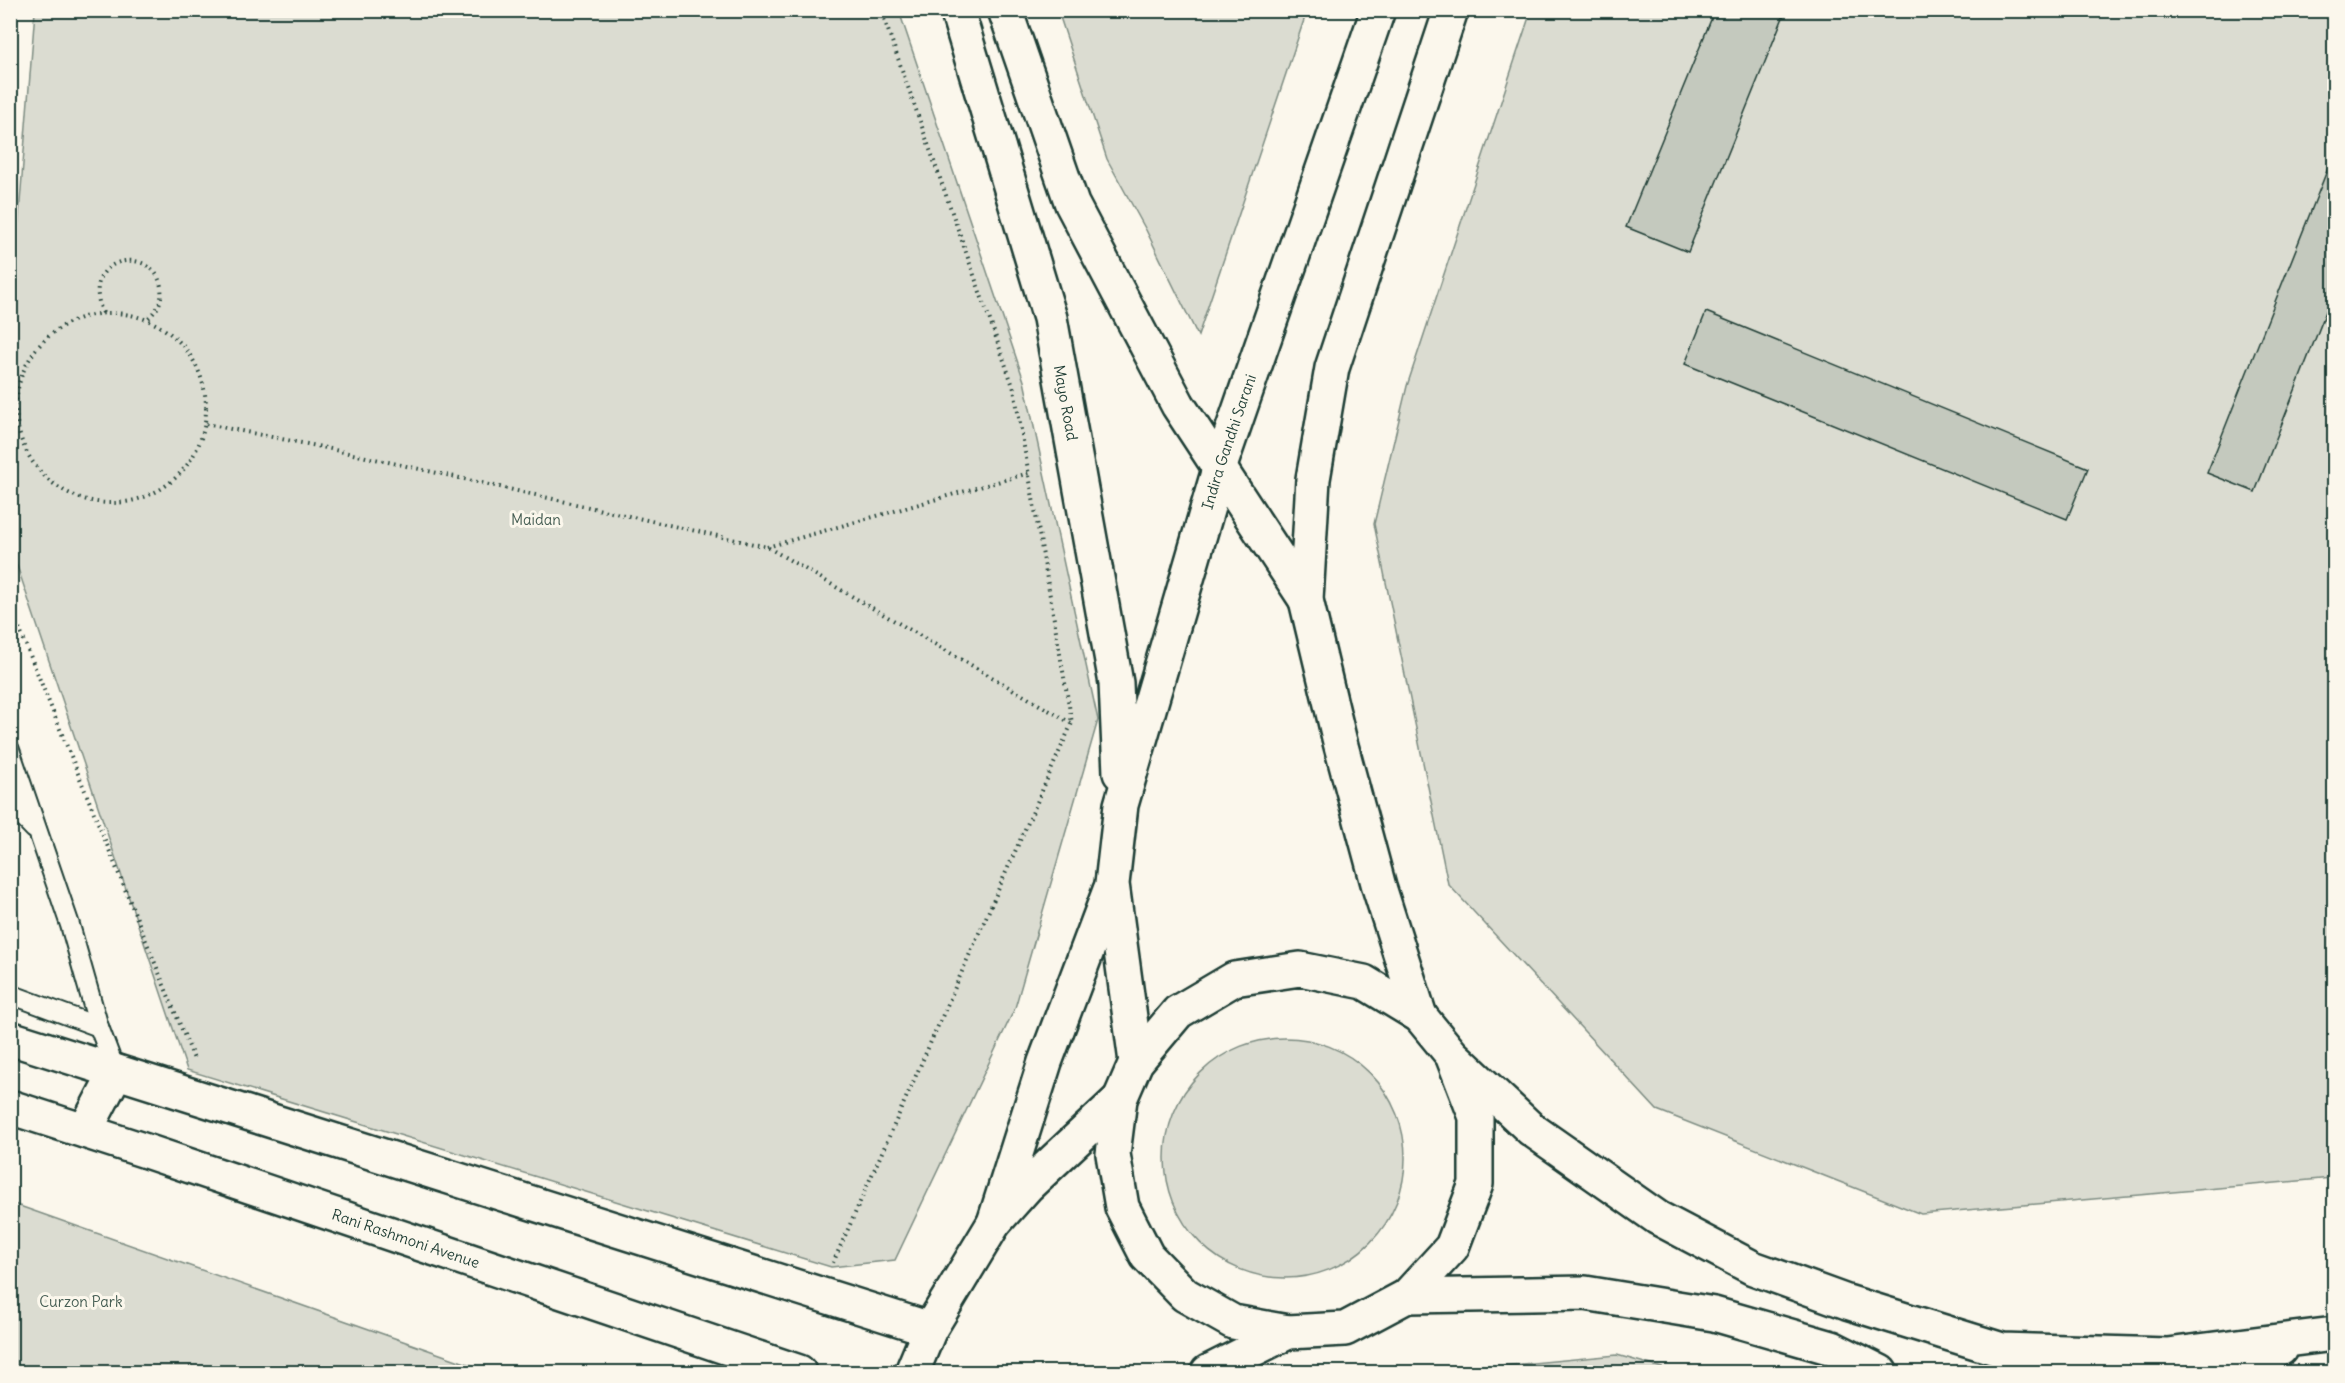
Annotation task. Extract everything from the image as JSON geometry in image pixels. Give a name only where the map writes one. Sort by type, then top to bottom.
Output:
[{"type":"main road","name":"Mayo Road","points":[[957,10],[1050,318],[1116,683],[1121,805]]},
{"type":"main road","points":[[1005,10],[1072,204],[1178,405],[1306,600]]},
{"type":"main road","name":"Indira Gandhi Sarani","points":[[1112,884],[1121,805],[1220,469],[1378,10]]},
{"type":"main road","points":[[1420,1016],[1378,887],[1306,600],[1313,479],[1332,368],[1451,10]]},
{"type":"main road","points":[[1112,884],[1136,1062]]},
{"type":"main road","points":[[994,1222],[1045,1062],[1112,884]]},
{"type":"main road","points":[[1452,1055],[1476,1117],[1476,1184],[1452,1247],[1407,1296],[1345,1329],[1288,1332],[1233,1322],[1185,1295],[1147,1256],[1122,1207],[1113,1154],[1120,1099],[1136,1062],[1178,1012],[1234,979],[1300,969],[1364,982],[1420,1016],[1452,1055],[1531,1130],[1658,1218],[1753,1268],[1882,1314],[2002,1350],[2167,1355],[2334,1334]]},
{"type":"main road","points":[[10,1038],[930,1329]]},
{"type":"main road","points":[[86,1131],[116,1072]]},
{"type":"main road","points":[[912,1372],[930,1329],[994,1222],[1027,1186],[1120,1099]]},
{"type":"main road","name":"Rani Rashmoni Avenue","points":[[10,1107],[799,1372]]},
{"type":"main road","points":[[1407,1296],[1585,1293],[1714,1314],[1838,1362],[1880,1372]]},
{"type":"main road","points":[[1208,1372],[1288,1332]]},
{"type":"main road","points":[[2237,1372],[2247,1364],[2298,1340]]},
{"type":"lane","points":[[10,750],[70,926],[99,1027],[116,1072]]},
{"type":"lane","points":[[10,804],[37,832]]},
{"type":"lane","points":[[10,994],[99,1027]]},
{"type":"path","points":[[831,1267],[1072,723],[1014,389],[881,10]]},
{"type":"path","points":[[103,314],[96,291],[105,271],[114,264],[135,261],[146,265],[160,282],[162,293],[160,304],[154,314],[146,320]]},
{"type":"path","points":[[103,314],[122,314],[146,320],[174,336],[195,362],[206,392],[206,424],[196,452],[179,477],[154,494],[125,503],[95,503],[67,494],[43,475],[27,454],[15,416],[19,381],[31,355],[51,334],[75,320],[103,314]]},
{"type":"path","points":[[206,424],[317,446],[767,547],[1072,723]]},
{"type":"path","points":[[767,547],[1029,473]]},
{"type":"path","points":[[10,606],[195,1062]]},
{"type":"green space","name":"Maidan","points":[[35,11],[899,11],[1024,381],[1098,720],[1015,1008],[895,1260],[831,1267],[187,1070],[11,548],[11,317]]},
{"type":"green space","points":[[1058,11],[1307,11],[1198,336],[1146,230],[1107,159]]},
{"type":"green space","points":[[1531,11],[2334,11],[2334,1176],[2332,1178],[1921,1214],[1657,1110],[1448,884],[1374,524],[1407,386]]},
{"type":"green space","points":[[1285,1038],[1320,1043],[1331,1047],[1352,1058],[1370,1073],[1385,1091],[1396,1112],[1400,1123],[1405,1158],[1400,1193],[1396,1204],[1385,1225],[1370,1243],[1352,1258],[1331,1269],[1320,1273],[1285,1278],[1250,1273],[1239,1269],[1218,1258],[1200,1243],[1185,1225],[1174,1204],[1170,1193],[1165,1158],[1170,1123],[1174,1112],[1185,1091],[1200,1073],[1218,1058],[1239,1047],[1250,1043]]},
{"type":"green space","name":"Curzon Park","points":[[11,1203],[491,1372],[11,1372]]},
{"type":"green space","points":[[1617,1355],[1676,1372],[1437,1372]]},
{"type":"building","points":[[1715,10],[1786,10],[1688,252],[1626,227]]},
{"type":"building","points":[[2334,153],[2334,291],[2255,492],[2207,473]]},
{"type":"building","points":[[1706,312],[2088,468],[2067,519],[1685,364]]}]
